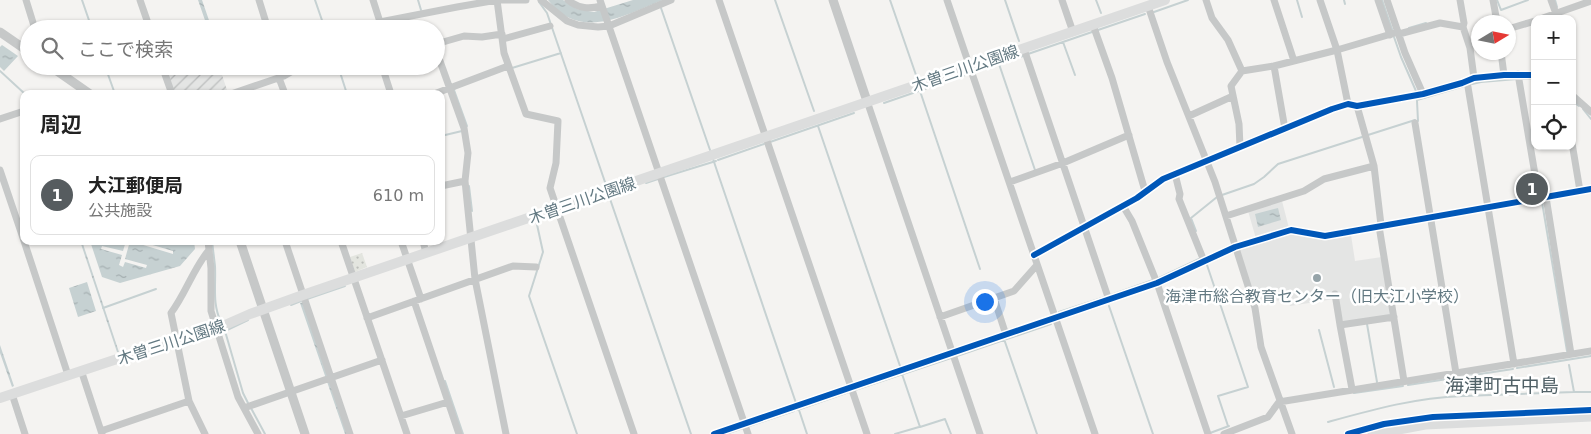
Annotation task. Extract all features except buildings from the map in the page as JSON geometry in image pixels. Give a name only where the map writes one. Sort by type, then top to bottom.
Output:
[{"type":"main road","name":"木曽三川公園線","points":[[0,398],[129,355],[178,343],[216,330],[262,309],[1165,0]]},
{"type":"main road","points":[[1373,434],[1425,424],[1591,416]]},
{"type":"street","points":[[26,0],[33,20]]},
{"type":"street","points":[[140,0],[147,20]]},
{"type":"street","points":[[259,0],[265,20]]},
{"type":"street","points":[[373,0],[379,20]]},
{"type":"street","points":[[497,0],[508,66],[526,114],[558,121],[556,163],[550,188],[634,434]]},
{"type":"street","points":[[388,20],[455,3],[526,0]]},
{"type":"street","points":[[541,0],[572,23],[589,26],[609,25],[671,0]]},
{"type":"street","points":[[568,0],[581,8],[593,8],[602,5],[748,434]]},
{"type":"street","points":[[719,0],[867,434]]},
{"type":"street","points":[[832,0],[980,434]]},
{"type":"street","points":[[947,0],[1095,434]]},
{"type":"street","points":[[1062,0],[1073,32]]},
{"type":"street","points":[[1206,0],[1212,18],[1228,40],[1242,71]]},
{"type":"street","points":[[1274,0],[1294,61]]},
{"type":"street","points":[[1320,0],[1337,50],[1348,104]]},
{"type":"street","points":[[1378,0],[1390,35]]},
{"type":"street","points":[[1387,0],[1405,53],[1424,94]]},
{"type":"street","points":[[1460,0],[1464,22],[1463,27],[1470,48],[1471,79],[1488,206],[1514,364]]},
{"type":"street","points":[[1493,0],[1496,15]]},
{"type":"street","points":[[1551,0],[1557,15]]},
{"type":"street","points":[[1559,15],[1591,1]]},
{"type":"street","points":[[1148,6],[1167,62],[1207,161],[1226,216],[1255,308],[1261,347],[1279,402],[1292,434]]},
{"type":"street","points":[[1516,27],[1531,22]]},
{"type":"street","points":[[1240,147],[1239,124],[1231,86],[1242,71],[1274,66],[1440,23],[1463,27]]},
{"type":"street","points":[[1093,25],[1112,78],[1145,191]]},
{"type":"street","points":[[445,41],[464,36],[502,37],[550,26]]},
{"type":"street","points":[[0,32],[20,46]]},
{"type":"street","points":[[1024,48],[1109,300]]},
{"type":"street","points":[[1502,60],[1504,74]]},
{"type":"street","points":[[445,90],[508,66]]},
{"type":"street","points":[[1274,66],[1285,129]]},
{"type":"street","points":[[445,74],[464,128],[467,145],[465,182],[475,279],[506,434]]},
{"type":"street","points":[[1034,255],[1137,198],[1163,179],[1348,104],[1357,106],[1424,94],[1471,79],[1504,74],[1531,75]]},
{"type":"street","points":[[1518,74],[1571,354]]},
{"type":"street","points":[[63,75],[84,90]]},
{"type":"street","points":[[165,75],[171,90]]},
{"type":"street","points":[[244,90],[285,75]]},
{"type":"street","points":[[386,75],[391,90]]},
{"type":"street","points":[[282,77],[284,90]]},
{"type":"street","points":[[1189,116],[1233,96]]},
{"type":"street","points":[[1576,99],[1591,112]]},
{"type":"street","points":[[1357,106],[1374,166],[1380,225],[1404,381]]},
{"type":"street","points":[[0,119],[20,112]]},
{"type":"street","points":[[1415,123],[1456,373]]},
{"type":"street","points":[[1010,182],[1063,163],[1129,135]]},
{"type":"street","points":[[1573,150],[1580,191]]},
{"type":"street","points":[[1226,216],[1304,192],[1324,179],[1374,166]]},
{"type":"street","points":[[0,170],[20,229]]},
{"type":"street","points":[[1175,174],[1180,194],[1179,199],[1204,261]]},
{"type":"street","points":[[445,185],[465,182]]},
{"type":"street","points":[[714,434],[1109,300],[1157,283],[1235,247],[1291,230],[1325,236],[1591,189]]},
{"type":"street","points":[[1123,206],[1132,221],[1157,283],[1208,432]]},
{"type":"street","points":[[25,245],[68,375]]},
{"type":"street","points":[[208,245],[211,268],[211,312],[238,397],[258,434]]},
{"type":"street","points":[[241,245],[305,434]]},
{"type":"street","points":[[286,245],[329,378],[350,434]]},
{"type":"street","points":[[342,245],[407,434]]},
{"type":"street","points":[[403,245],[459,434]]},
{"type":"street","points":[[424,245],[426,253]]},
{"type":"street","points":[[205,434],[189,401],[171,313],[180,301],[201,260],[209,250]]},
{"type":"street","points":[[940,317],[1014,291],[1037,265]]},
{"type":"street","points":[[367,318],[513,266],[536,267]]},
{"type":"street","points":[[1335,294],[1352,390]]},
{"type":"street","points":[[994,298],[1006,335]]},
{"type":"street","points":[[1340,326],[1394,317]]},
{"type":"street","points":[[1224,434],[1268,417],[1279,402],[1591,351]]},
{"type":"street","points":[[244,408],[382,360]]},
{"type":"street","points":[[81,370],[102,432],[189,401]]},
{"type":"street","points":[[12,394],[25,434]]},
{"type":"street","points":[[401,416],[448,402]]},
{"type":"shaded area","points":[[168,75],[222,75],[227,90],[174,90]]},
{"type":"shaded area","name":"海津市総合教育センター（旧大江小学校）","points":[[1282,201],[1290,232],[1329,239],[1351,235],[1355,261],[1382,257],[1390,316],[1344,323],[1334,299],[1290,306],[1288,299],[1255,304],[1239,251],[1242,247],[1257,242],[1248,211]]},
{"type":"shaded area","points":[[362,253],[367,267],[355,272],[350,257]]},
{"type":"water","points":[[198,0],[202,0],[209,20],[205,20]]},
{"type":"water","points":[[548,0],[563,0],[577,9],[594,12],[633,0],[663,0],[618,18],[588,22],[574,20],[561,13]]},
{"type":"water","points":[[2,45],[18,56],[4,71],[0,67],[0,47]]},
{"type":"water","points":[[1278,208],[1281,220],[1258,227],[1255,214]]},
{"type":"water","points":[[81,245],[83,245],[119,352],[117,352]]},
{"type":"water","points":[[91,245],[194,245],[195,249],[180,266],[120,283],[102,277]]},
{"type":"water","points":[[87,282],[96,311],[78,317],[69,288]]},
{"type":"water","points":[[304,302],[348,434],[345,434],[300,303]]},
{"type":"water","points":[[0,345],[14,386],[12,387],[0,353]]},
{"type":"pier","points":[[125,245],[129,245],[125,259],[147,265],[146,268],[125,262],[123,267],[119,265],[122,255],[101,249],[102,246],[123,251]]},
{"type":"pier","points":[[143,245],[153,245],[173,251],[173,254]]},
{"type":"waterway","points":[[82,0],[89,20]]},
{"type":"waterway","points":[[315,0],[322,20]]},
{"type":"waterway","points":[[418,0],[421,10]]},
{"type":"waterway","points":[[775,0],[814,111]]},
{"type":"waterway","points":[[890,0],[916,75]]},
{"type":"waterway","points":[[1005,0],[1019,41]]},
{"type":"waterway","points":[[1096,0],[1101,13]]},
{"type":"waterway","points":[[1154,12],[1188,0]]},
{"type":"waterway","points":[[1297,0],[1302,17]]},
{"type":"waterway","points":[[1344,0],[1345,4]]},
{"type":"waterway","points":[[1382,0],[1393,32]]},
{"type":"waterway","points":[[1497,0],[1501,10],[1528,0]]},
{"type":"waterway","points":[[1555,0],[1557,7]]},
{"type":"waterway","points":[[539,2],[547,13],[606,185]]},
{"type":"waterway","points":[[661,8],[710,150]]},
{"type":"waterway","points":[[1098,30],[1145,14]]},
{"type":"waterway","points":[[1409,28],[1426,23]]},
{"type":"waterway","points":[[1028,54],[1092,32]]},
{"type":"waterway","points":[[1394,37],[1416,91]]},
{"type":"waterway","points":[[1063,42],[1075,75]]},
{"type":"waterway","points":[[512,68],[561,53]]},
{"type":"waterway","points":[[975,72],[1023,56]]},
{"type":"waterway","points":[[999,64],[1035,170]]},
{"type":"waterway","points":[[0,71],[21,90]]},
{"type":"waterway","points":[[884,103],[968,74]]},
{"type":"waterway","points":[[108,75],[114,90]]},
{"type":"waterway","points":[[341,75],[346,90]]},
{"type":"waterway","points":[[1472,84],[1517,79]]},
{"type":"waterway","points":[[1521,79],[1531,79]]},
{"type":"waterway","points":[[1417,100],[1464,86]]},
{"type":"waterway","points":[[455,88],[454,90],[467,126]]},
{"type":"waterway","points":[[920,91],[980,269]]},
{"type":"waterway","points":[[1417,101],[1418,121]]},
{"type":"waterway","points":[[1583,109],[1591,119]]},
{"type":"waterway","points":[[770,142],[854,113]]},
{"type":"waterway","points":[[1368,135],[1415,120]]},
{"type":"waterway","points":[[818,126],[900,366]]},
{"type":"waterway","points":[[445,135],[462,131]]},
{"type":"waterway","points":[[1222,195],[1254,184],[1278,164],[1362,137]]},
{"type":"waterway","points":[[718,160],[764,144]]},
{"type":"waterway","points":[[713,159],[796,403]]},
{"type":"waterway","points":[[664,177],[716,161]]},
{"type":"waterway","points":[[646,183],[658,179]]},
{"type":"waterway","points":[[469,186],[472,211]]},
{"type":"waterway","points":[[609,196],[691,434]]},
{"type":"waterway","points":[[1196,231],[1191,218],[1217,197]]},
{"type":"waterway","points":[[1542,202],[1567,351]]},
{"type":"waterway","points":[[536,220],[543,252],[529,296],[577,434]]},
{"type":"waterway","points":[[212,245],[215,266],[215,301],[221,322]]},
{"type":"waterway","points":[[1159,278],[1199,259]]},
{"type":"waterway","points":[[1207,265],[1248,387],[1218,396],[1228,426]]},
{"type":"waterway","points":[[1111,295],[1153,280]]},
{"type":"waterway","points":[[307,299],[345,286]]},
{"type":"waterway","points":[[103,308],[156,289]]},
{"type":"waterway","points":[[1059,312],[1105,297]]},
{"type":"waterway","points":[[291,305],[301,301]]},
{"type":"waterway","points":[[1109,306],[1153,434]]},
{"type":"waterway","points":[[248,320],[225,331],[243,393],[248,403]]},
{"type":"waterway","points":[[957,356],[1051,324]]},
{"type":"waterway","points":[[1367,324],[1377,382]]},
{"type":"waterway","points":[[1319,330],[1334,387]]},
{"type":"waterway","points":[[1004,339],[1037,434]]},
{"type":"waterway","points":[[1517,368],[1591,356]]},
{"type":"waterway","points":[[855,390],[951,358]]},
{"type":"waterway","points":[[1463,396],[1574,392],[1569,365]]},
{"type":"waterway","points":[[1408,385],[1513,369]]},
{"type":"waterway","points":[[902,374],[920,427],[945,419],[951,434]]},
{"type":"waterway","points":[[1328,422],[1411,402],[1463,396],[1460,377]]},
{"type":"waterway","points":[[445,381],[463,434]]},
{"type":"waterway","points":[[1354,393],[1403,386]]},
{"type":"waterway","points":[[797,410],[849,392]]},
{"type":"waterway","points":[[1574,392],[1591,392]]},
{"type":"waterway","points":[[251,408],[265,434]]},
{"type":"waterway","points":[[799,410],[807,434]]},
{"type":"waterway","points":[[749,426],[794,411]]},
{"type":"waterway","points":[[1210,433],[1229,426]]},
{"type":"waterway","points":[[895,434],[919,427]]},
{"type":"waterway","points":[[726,434],[743,428]]},
{"type":"cycle path","points":[[1034,255],[1137,198],[1163,179],[1332,109],[1348,104],[1357,106],[1423,94],[1474,78],[1531,75]]},
{"type":"cycle path","points":[[714,434],[1157,283],[1235,247],[1291,230],[1325,236],[1591,189]]},
{"type":"cycle path","points":[[1348,434],[1384,424],[1433,417],[1591,410]]},
{"type":"place","name":"大江郵便局","points":[[1532,189]]},
{"type":"place","name":"海津市総合教育センター（旧大江小学校）","points":[[1317,278]]},
{"type":"district","name":"海津町古中島","points":[[1502,385]]}]
